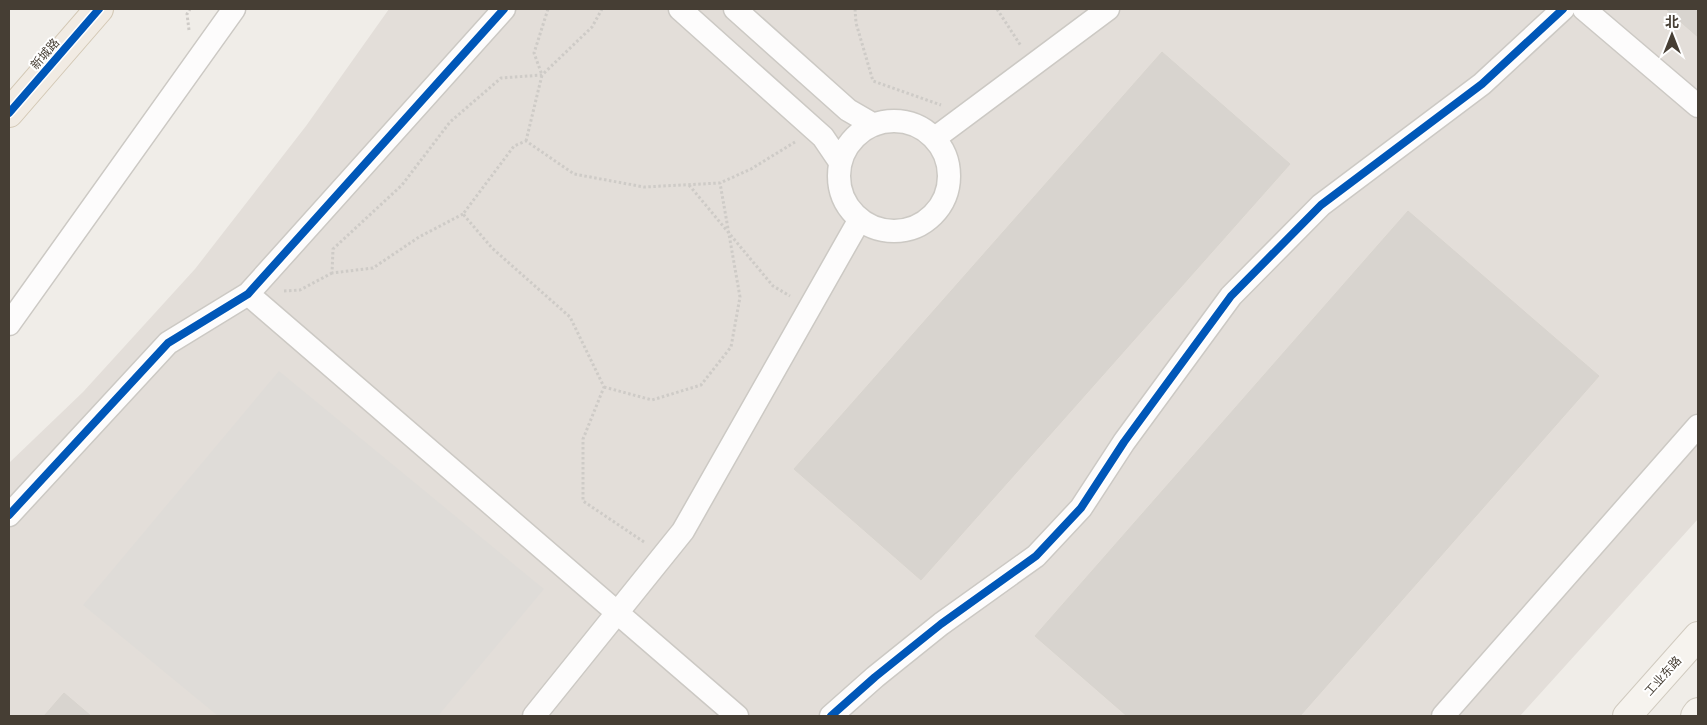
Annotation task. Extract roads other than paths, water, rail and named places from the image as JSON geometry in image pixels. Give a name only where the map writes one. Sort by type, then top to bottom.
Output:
[{"type":"main road","name":"新城路","points":[[9,113],[99,9]]},
{"type":"main road","name":"工业东路","points":[[1627,716],[1698,636]]},
{"type":"main road","points":[[1695,716],[1698,712]]},
{"type":"street","points":[[9,324],[234,9]]},
{"type":"street","points":[[9,515],[168,342],[248,294],[504,9]]},
{"type":"street","points":[[680,9],[815,130],[840,162]]},
{"type":"street","points":[[735,9],[848,110],[874,125]]},
{"type":"street","points":[[935,138],[1108,9]]},
{"type":"street","points":[[831,716],[875,677],[941,624],[1036,556],[1081,508],[1124,442],[1231,296],[1321,205],[1482,84],[1563,9]]},
{"type":"street","points":[[1584,9],[1698,106]]},
{"type":"street","points":[[886,121],[906,122],[923,129],[935,138],[946,155],[949,173],[948,189],[935,213],[924,223],[908,229],[888,231],[869,225],[860,219],[846,204],[841,191],[840,162],[858,133],[886,121]]},
{"type":"street","points":[[534,716],[683,531],[860,219]]},
{"type":"street","points":[[248,294],[737,716]]},
{"type":"street","points":[[1442,716],[1698,426]]}]
